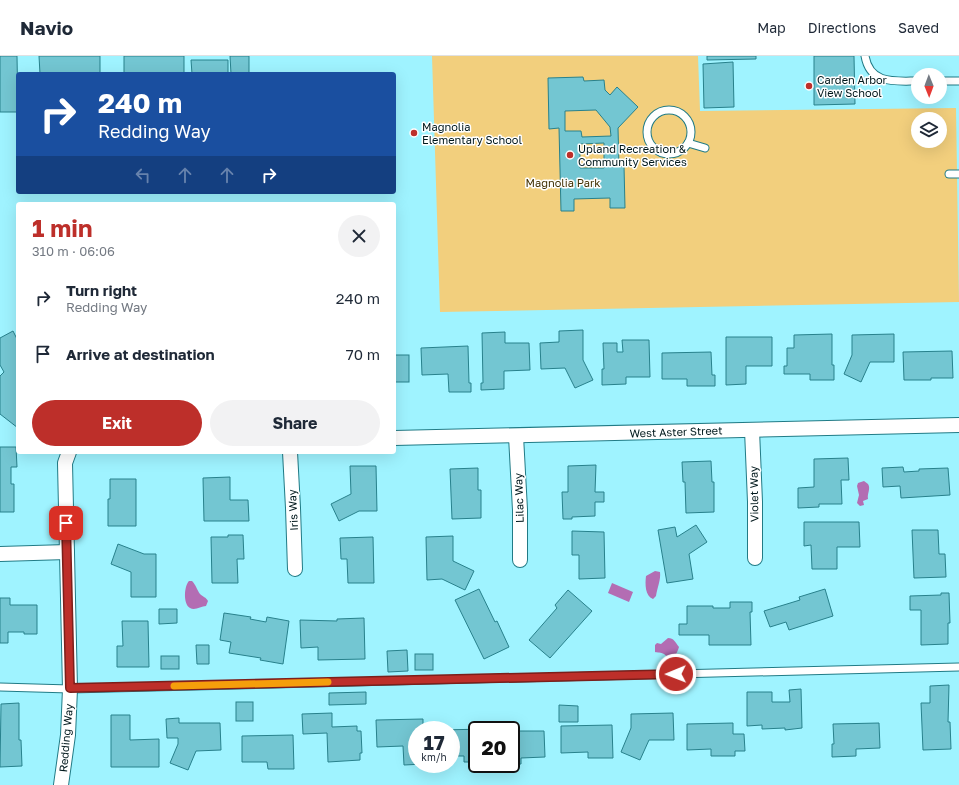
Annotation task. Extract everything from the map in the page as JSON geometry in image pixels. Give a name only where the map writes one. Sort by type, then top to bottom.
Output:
[{"type":"street","name":"West Aster Street","points":[[396,438],[959,425]]},
{"type":"street","name":"Violet Way","points":[[752,430],[755,502],[755,558]]},
{"type":"street","name":"Lilac Way","points":[[516,436],[520,510],[520,560]]},
{"type":"street","name":"Redding Way","points":[[61,785],[68,735],[70,688],[64,463],[68,454]]},
{"type":"street","name":"Iris Way","points":[[290,454],[295,568]]},
{"type":"street","points":[[0,554],[66,552]]},
{"type":"lane","points":[[865,56],[867,64],[874,74],[886,81],[911,81]]},
{"type":"lane","points":[[947,81],[959,81]]},
{"type":"lane","points":[[668,110],[682,115],[690,128],[688,143],[683,149],[676,153],[669,154],[656,150],[651,146],[648,139],[648,126],[651,120],[662,112],[668,110]]},
{"type":"lane","points":[[688,143],[705,148]]},
{"type":"lane","points":[[949,174],[959,174]]},
{"type":"lane","points":[[0,687],[70,688],[959,667]]},
{"type":"green space","name":"Magnolia Park","points":[[432,56],[698,56],[700,111],[956,108],[959,302],[440,312]]},
{"type":"shaded area","points":[[864,481],[869,486],[868,499],[863,501],[864,505],[860,506],[857,503],[859,495],[857,486],[858,483]]},
{"type":"shaded area","points":[[655,571],[660,572],[660,575],[656,596],[653,599],[647,593],[646,576]]},
{"type":"shaded area","points":[[192,581],[195,584],[200,594],[208,601],[206,606],[194,609],[188,606],[185,595],[187,583]]},
{"type":"shaded area","points":[[612,583],[633,592],[629,602],[608,593]]},
{"type":"shaded area","points":[[668,638],[673,640],[679,647],[677,653],[672,658],[663,653],[655,652],[655,645],[657,643],[661,644]]},
{"type":"building","points":[[0,56],[17,56],[16,112],[0,112]]},
{"type":"building","points":[[39,56],[100,56],[100,72],[40,72]]},
{"type":"building","points":[[124,56],[184,56],[184,72],[124,72]]},
{"type":"building","points":[[230,56],[249,56],[249,72],[231,72]]},
{"type":"building","points":[[707,56],[756,56],[756,59],[707,60]]},
{"type":"building","points":[[814,56],[854,56],[855,104],[814,105]]},
{"type":"building","points":[[191,60],[228,60],[228,72],[192,72]]},
{"type":"building","points":[[733,62],[734,107],[704,108],[703,64]]},
{"type":"building","name":"Upland Recreation & Community Services","points":[[583,77],[584,81],[604,80],[605,90],[610,95],[617,87],[638,107],[618,128],[619,167],[624,166],[625,208],[610,208],[610,198],[574,199],[574,211],[561,211],[559,128],[549,129],[548,78]],"holes":[[[596,110],[610,127],[611,136],[582,137],[581,131],[565,131],[565,111]],[[604,143],[604,168],[580,168],[580,144]]]},
{"type":"building","points":[[583,330],[583,360],[593,380],[575,388],[565,368],[541,369],[540,343],[559,342],[559,331]]},
{"type":"building","points":[[13,331],[16,337],[16,426],[0,414],[0,376],[4,372],[0,365],[0,338]]},
{"type":"building","points":[[505,332],[505,343],[529,343],[530,370],[504,371],[504,389],[481,390],[481,383],[483,383],[482,333]]},
{"type":"building","points":[[832,334],[832,365],[834,365],[834,380],[810,380],[810,374],[784,374],[784,366],[787,366],[787,348],[794,348],[794,335]]},
{"type":"building","points":[[894,334],[894,362],[870,362],[861,382],[844,374],[852,355],[852,335]]},
{"type":"building","points":[[726,337],[772,337],[772,366],[746,366],[746,384],[726,385]]},
{"type":"building","points":[[622,340],[649,340],[650,377],[626,377],[626,384],[602,385],[602,369],[604,369],[603,343],[617,343],[617,352],[623,352]]},
{"type":"building","points":[[468,346],[469,383],[471,383],[471,392],[449,392],[448,374],[422,375],[421,348]]},
{"type":"building","points":[[952,351],[953,378],[904,380],[903,352]]},
{"type":"building","points":[[711,352],[712,375],[715,375],[715,386],[687,386],[687,379],[662,379],[662,353]]},
{"type":"building","points":[[396,355],[409,355],[409,382],[396,382]]},
{"type":"building","points":[[0,447],[16,447],[17,467],[11,467],[11,484],[14,484],[14,512],[0,512]]},
{"type":"building","points":[[848,458],[849,480],[841,480],[842,504],[819,504],[819,507],[798,508],[798,488],[814,487],[814,459]]},
{"type":"building","points":[[711,461],[712,482],[714,482],[714,512],[686,513],[685,482],[683,482],[682,462]]},
{"type":"building","points":[[596,465],[595,492],[604,492],[604,502],[595,502],[595,516],[563,519],[562,492],[568,492],[568,466]]},
{"type":"building","points":[[350,466],[376,466],[377,511],[359,511],[339,521],[331,504],[351,494]]},
{"type":"building","points":[[903,467],[904,472],[919,471],[919,469],[948,468],[950,495],[901,498],[900,486],[883,487],[882,468]]},
{"type":"building","points":[[478,468],[478,490],[481,490],[481,518],[452,519],[450,469]]},
{"type":"building","points":[[230,477],[230,500],[248,500],[249,521],[204,521],[203,478]]},
{"type":"building","points":[[110,479],[136,479],[136,526],[108,526]]},
{"type":"building","points":[[804,522],[859,522],[860,547],[837,547],[837,569],[812,569],[811,545],[804,546]]},
{"type":"building","points":[[696,525],[707,542],[689,554],[693,579],[667,583],[658,530],[675,527],[677,537]]},
{"type":"building","points":[[912,530],[938,530],[939,554],[945,554],[946,577],[914,578]]},
{"type":"building","points":[[572,531],[604,532],[605,578],[579,579],[579,555],[572,555]]},
{"type":"building","points":[[228,535],[243,535],[244,559],[237,559],[238,583],[212,583],[211,537],[228,537]]},
{"type":"building","points":[[453,536],[453,561],[474,571],[465,590],[442,579],[427,580],[426,537]]},
{"type":"building","points":[[373,537],[374,583],[348,583],[347,559],[341,559],[340,538]]},
{"type":"building","points":[[118,544],[144,554],[156,554],[156,597],[131,597],[131,572],[111,564]]},
{"type":"building","points":[[479,589],[495,622],[497,621],[509,647],[484,659],[455,600]]},
{"type":"building","points":[[825,589],[833,616],[789,630],[786,622],[770,627],[764,611],[800,600],[799,597]]},
{"type":"building","points":[[568,590],[592,611],[550,658],[529,640],[557,608],[555,605]]},
{"type":"building","points":[[941,593],[949,593],[950,623],[948,623],[948,644],[921,645],[921,610],[910,610],[910,596],[941,595]]},
{"type":"building","points":[[0,598],[10,598],[10,605],[37,605],[37,634],[8,632],[8,643],[0,643]]},
{"type":"building","points":[[730,602],[752,602],[752,612],[750,612],[751,645],[709,645],[709,635],[679,635],[679,624],[687,624],[687,606],[713,606],[713,608],[730,608]]},
{"type":"building","points":[[159,609],[177,609],[177,623],[159,624]]},
{"type":"building","points":[[224,613],[251,617],[250,619],[266,622],[267,617],[289,621],[283,664],[260,660],[261,658],[229,653],[231,642],[220,640]]},
{"type":"building","points":[[364,618],[365,659],[318,660],[318,647],[301,648],[300,620],[337,621],[337,619]]},
{"type":"building","points":[[122,621],[148,621],[149,667],[117,667],[117,646],[123,646]]},
{"type":"building","points":[[196,645],[209,645],[209,664],[197,664]]},
{"type":"building","points":[[407,650],[408,671],[388,672],[387,651]]},
{"type":"building","points":[[415,654],[433,654],[433,670],[415,670]]},
{"type":"building","points":[[161,656],[179,656],[179,669],[161,669]]},
{"type":"building","points":[[949,685],[948,722],[950,722],[951,749],[923,750],[921,703],[930,703],[930,686]]},
{"type":"building","points":[[801,689],[802,728],[785,730],[785,728],[762,729],[762,725],[747,726],[747,692],[772,692],[772,702],[790,702],[789,690]]},
{"type":"building","points":[[366,692],[366,704],[329,705],[329,693]]},
{"type":"building","points":[[236,702],[253,702],[253,721],[236,721]]},
{"type":"building","points":[[19,703],[19,740],[21,740],[22,766],[0,767],[1,704]]},
{"type":"building","points":[[559,705],[578,706],[578,722],[559,722]]},
{"type":"building","points":[[332,713],[332,727],[357,726],[357,731],[361,731],[362,753],[360,753],[360,760],[328,762],[327,733],[303,734],[302,714]]},
{"type":"building","points":[[673,713],[674,740],[649,740],[640,760],[621,752],[631,728],[631,714]]},
{"type":"building","points":[[111,715],[130,715],[130,740],[159,739],[159,767],[111,767]]},
{"type":"building","points":[[179,718],[179,723],[220,723],[221,750],[196,751],[188,770],[170,763],[178,744],[178,738],[167,738],[166,719]]},
{"type":"building","points":[[423,719],[423,721],[408,721],[408,765],[404,765],[403,746],[377,747],[376,720]]},
{"type":"building","points":[[733,723],[733,734],[744,734],[745,751],[735,751],[735,756],[711,756],[711,749],[687,750],[687,724]]},
{"type":"building","points":[[879,723],[880,748],[856,749],[856,756],[832,757],[832,744],[834,744],[833,724]]},
{"type":"building","points":[[612,725],[613,758],[588,758],[588,752],[561,753],[561,726]]},
{"type":"building","points":[[468,729],[468,762],[464,762],[464,756],[460,756],[460,730]]},
{"type":"building","points":[[520,731],[544,731],[545,757],[521,758],[521,764]]},
{"type":"building","points":[[293,735],[294,769],[268,769],[267,762],[242,762],[242,736]]},
{"type":"slow traffic","points":[[174,686],[328,682]]},
{"type":"place","name":"Carden Arbor View School","points":[[809,86]]},
{"type":"place","name":"Magnolia Elementary School","points":[[414,133]]},
{"type":"place","name":"Upland Recreation & Community Services","points":[[570,155]]},
{"type":"route","points":[[66,523],[70,688],[676,674]]}]
